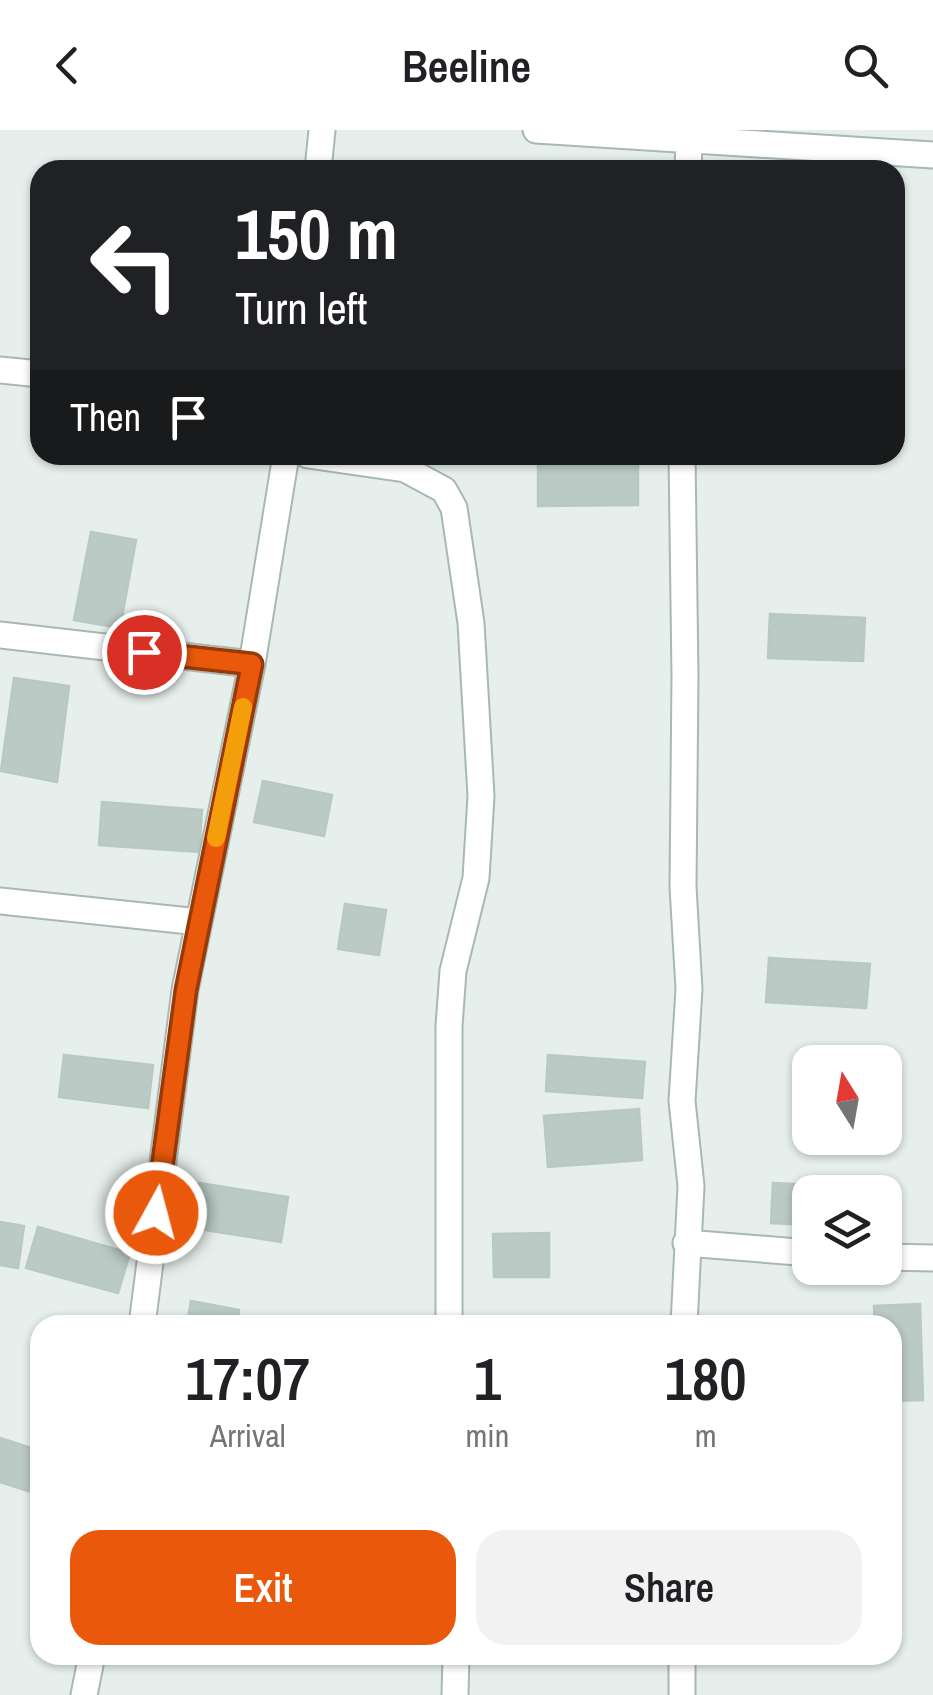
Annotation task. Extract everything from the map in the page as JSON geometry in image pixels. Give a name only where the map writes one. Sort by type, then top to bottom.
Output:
[{"type":"street","points":[[319,160],[322,130]]},
{"type":"street","points":[[549,130],[933,155]]},
{"type":"street","points":[[0,370],[30,373]]},
{"type":"street","points":[[143,1315],[186,990],[252,664],[284,465]]},
{"type":"street","points":[[383,465],[405,468],[444,490],[454,508],[471,623],[480,796],[476,878],[453,972],[449,1026],[448,1315]]},
{"type":"street","points":[[682,465],[683,887],[689,989],[682,1101],[690,1186],[684,1315]]},
{"type":"street","points":[[0,635],[252,664]]},
{"type":"street","points":[[0,901],[199,922]]},
{"type":"street","points":[[686,1243],[792,1251]]},
{"type":"street","points":[[902,1257],[933,1258]]},
{"type":"street","points":[[84,1695],[90,1665]]},
{"type":"street","points":[[455,1695],[456,1665]]},
{"type":"street","points":[[682,1665],[682,1695]]},
{"type":"building","points":[[538,465],[638,465],[638,505],[538,506]]},
{"type":"building","points":[[91,532],[136,540],[120,628],[74,620]]},
{"type":"building","points":[[770,614],[865,618],[863,661],[768,658]]},
{"type":"building","points":[[14,678],[69,686],[57,782],[1,771]]},
{"type":"building","points":[[263,781],[332,795],[324,836],[254,822]]},
{"type":"building","points":[[102,802],[202,810],[199,852],[99,845]]},
{"type":"building","points":[[345,904],[386,910],[379,955],[338,949]]},
{"type":"building","points":[[769,958],[870,964],[866,1008],[766,1002]]},
{"type":"building","points":[[64,1055],[153,1065],[148,1108],[59,1097]]},
{"type":"building","points":[[548,1055],[645,1062],[642,1098],[546,1091]]},
{"type":"building","points":[[639,1109],[642,1160],[548,1167],[544,1116]]},
{"type":"building","points":[[199,1183],[288,1197],[281,1242],[192,1228]]},
{"type":"building","points":[[773,1183],[792,1184],[792,1224],[771,1223]]},
{"type":"building","points":[[0,1222],[24,1226],[18,1268],[0,1265]]},
{"type":"building","points":[[38,1227],[130,1253],[118,1293],[26,1268]]},
{"type":"building","points":[[549,1233],[549,1277],[494,1277],[493,1234]]},
{"type":"building","points":[[191,1301],[239,1310],[238,1315],[189,1315]]},
{"type":"building","points":[[920,1304],[923,1400],[902,1401],[902,1315],[874,1315],[874,1306]]},
{"type":"building","points":[[0,1438],[30,1448],[30,1492],[0,1482]]},
{"type":"slow traffic","points":[[216,838],[243,707]]},
{"type":"route","points":[[144,652],[252,664],[186,990],[156,1213]]}]
